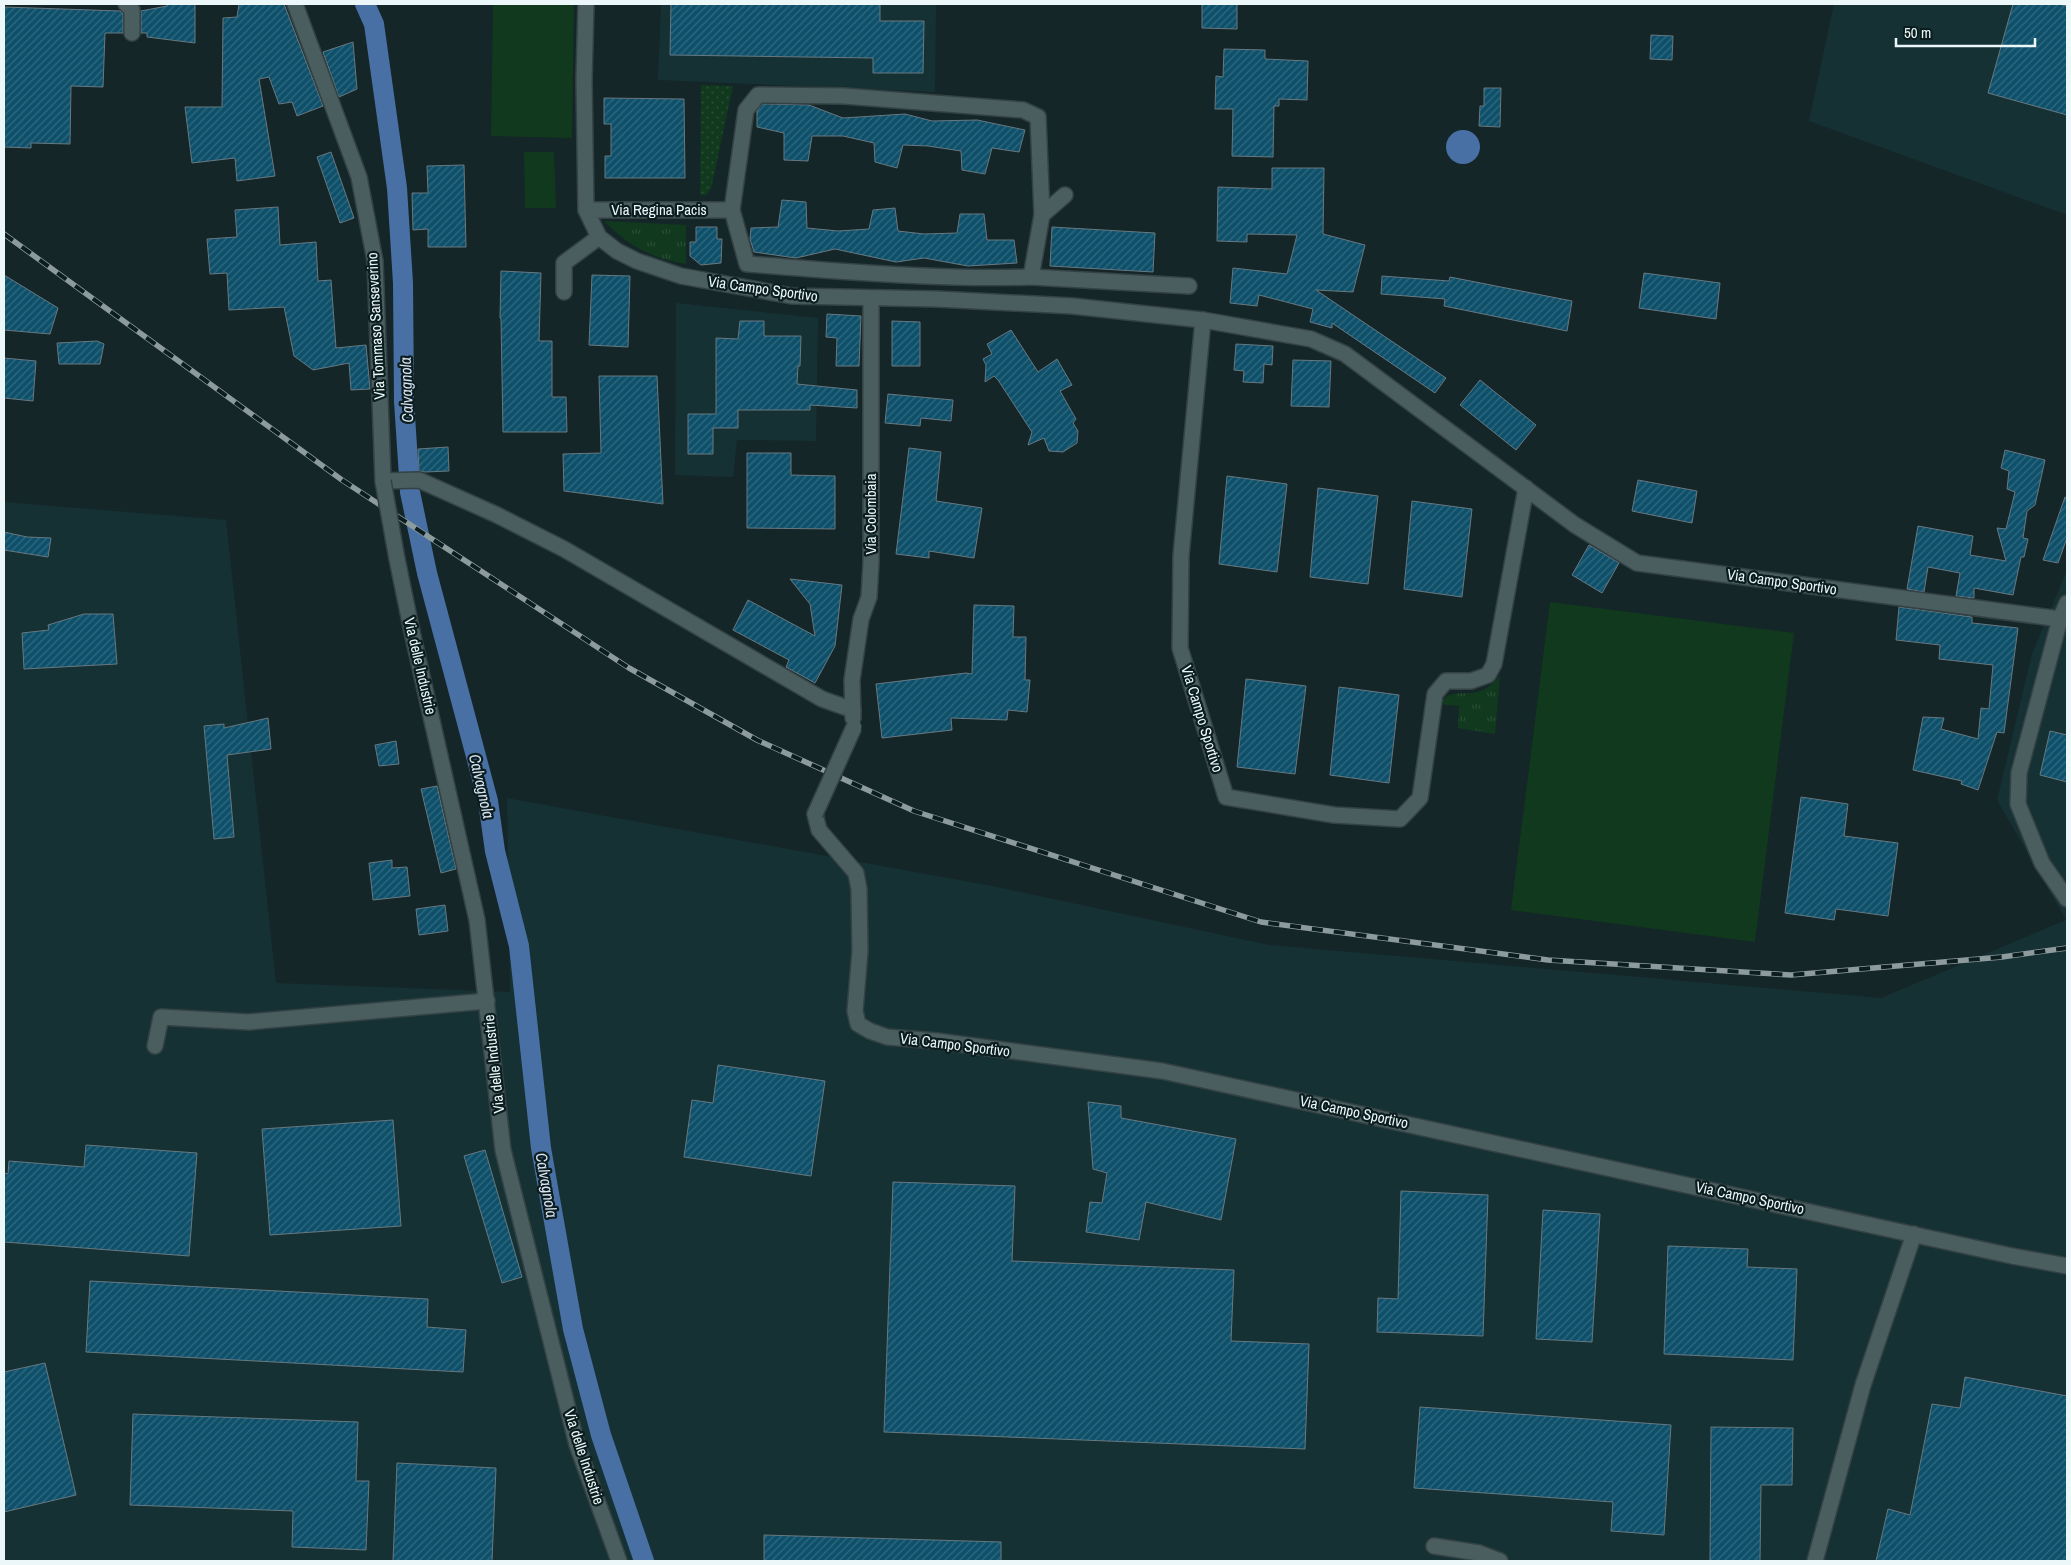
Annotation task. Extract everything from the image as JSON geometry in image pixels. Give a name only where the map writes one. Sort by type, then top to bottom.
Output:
[{"type":"street","points":[[126,4],[132,10],[132,33]]},
{"type":"street","name":"Via Tommaso Sanseverino","points":[[295,4],[359,176],[375,261],[383,481],[397,559]]},
{"type":"street","name":"Via Campo Sportivo","points":[[586,4],[584,90],[586,210],[599,237],[617,251],[637,261],[680,276],[792,296],[1072,306],[1203,320],[1311,339],[1345,354],[1575,525],[1637,563],[2060,619]]},
{"type":"street","points":[[1031,278],[1042,215],[1038,117],[1023,110],[834,96],[758,95],[746,110],[732,210],[747,264],[844,271],[1189,286]]},
{"type":"street","points":[[1042,215],[1065,194]]},
{"type":"street","name":"Via Regina Pacis","points":[[586,210],[732,210]]},
{"type":"street","points":[[564,292],[564,263],[599,237]]},
{"type":"street","name":"Via Colombaia","points":[[814,814],[854,727],[852,680],[861,619],[869,597],[871,563],[871,298]]},
{"type":"street","name":"Via Campo Sportivo","points":[[1203,320],[1181,556],[1180,648],[1226,797],[1334,815],[1400,819],[1407,812],[1420,798],[1435,694],[1446,681],[1471,681],[1488,675],[1494,664],[1526,488]]},
{"type":"street","points":[[383,481],[419,480],[497,515],[564,549],[822,699],[853,710]]},
{"type":"street","name":"Via delle Industrie","points":[[397,559],[478,920],[503,1150],[577,1445],[619,1561]]},
{"type":"street","points":[[2067,602],[2060,619],[2019,774],[2018,804],[2042,863],[2067,899]]},
{"type":"street","name":"Via Campo Sportivo","points":[[814,814],[819,830],[856,873],[859,890],[860,951],[855,1011],[858,1024],[878,1034],[887,1037],[1162,1071],[2012,1256],[2067,1266]]},
{"type":"street","points":[[155,1046],[161,1017],[249,1022],[486,1001]]},
{"type":"street","points":[[1815,1561],[1863,1385],[1914,1234]]},
{"type":"street","points":[[1434,1546],[1479,1553],[1500,1561]]},
{"type":"shaded area","points":[[661,4],[936,4],[935,92],[658,80]]},
{"type":"shaded area","points":[[1834,4],[2067,4],[2067,215],[1809,121]]},
{"type":"shaded area","points":[[676,303],[818,318],[816,441],[737,440],[733,477],[675,475]]},
{"type":"shaded area","points":[[4,502],[226,520],[276,983],[510,992],[507,798],[992,886],[1269,945],[1881,998],[2066,920],[1997,800],[2032,654],[2067,570],[2067,1561],[4,1561]]},
{"type":"green space","points":[[493,4],[574,4],[572,138],[491,136]]},
{"type":"green space","points":[[701,85],[733,86],[711,189],[706,195],[700,195]]},
{"type":"green space","points":[[524,152],[554,152],[556,208],[525,208]]},
{"type":"green space","points":[[604,221],[686,225],[686,264],[641,250],[613,230]]},
{"type":"green space","points":[[1550,602],[1794,633],[1755,942],[1511,910]]},
{"type":"green space","points":[[1500,676],[1495,734],[1458,728],[1459,706],[1442,704],[1443,699],[1455,694],[1484,690]]},
{"type":"water","points":[[1463,130],[1470,131],[1475,135],[1479,140],[1479,154],[1475,159],[1470,163],[1463,164],[1456,163],[1451,159],[1447,154],[1446,147],[1447,140],[1451,135],[1456,131]]},
{"type":"building","points":[[169,4],[195,4],[195,43],[147,37],[147,33],[141,33],[141,11]]},
{"type":"building","points":[[239,4],[284,4],[323,106],[297,116],[292,102],[279,104],[269,77],[259,79],[275,176],[237,181],[235,158],[192,163],[185,107],[222,107],[223,18],[237,17]]},
{"type":"building","points":[[671,4],[880,4],[880,21],[924,21],[923,73],[873,73],[873,58],[670,55]]},
{"type":"building","points":[[1202,4],[1237,4],[1237,29],[1202,28]]},
{"type":"building","points":[[2013,4],[2059,4],[2067,6],[2067,115],[1988,93]]},
{"type":"building","points":[[4,7],[120,11],[123,14],[123,33],[105,33],[103,87],[71,86],[70,144],[31,143],[31,148],[4,147]]},
{"type":"building","points":[[1651,35],[1673,36],[1672,60],[1650,59]]},
{"type":"building","points":[[353,42],[357,89],[339,97],[323,52]]},
{"type":"building","points":[[1224,49],[1265,50],[1265,59],[1308,61],[1307,100],[1279,99],[1279,106],[1274,106],[1273,157],[1232,156],[1233,109],[1215,109],[1216,76],[1223,77]]},
{"type":"building","points":[[1484,88],[1501,88],[1500,127],[1479,126],[1480,106],[1484,106]]},
{"type":"building","points":[[604,98],[684,99],[685,178],[605,178],[605,156],[611,156],[611,124],[604,124]]},
{"type":"building","points":[[762,104],[809,105],[843,118],[905,114],[932,121],[977,120],[1025,130],[1019,152],[992,148],[985,174],[962,170],[961,151],[928,146],[903,145],[897,168],[875,162],[874,143],[843,136],[812,136],[808,161],[784,160],[784,133],[757,127],[757,111]]},
{"type":"building","points":[[331,152],[354,218],[340,223],[317,157]]},
{"type":"building","points":[[464,165],[466,247],[428,247],[428,229],[413,230],[412,193],[428,193],[427,166]]},
{"type":"building","points":[[1272,168],[1324,168],[1323,234],[1365,245],[1353,292],[1316,290],[1446,378],[1435,393],[1332,323],[1332,328],[1310,322],[1313,309],[1259,295],[1257,306],[1230,303],[1233,268],[1287,274],[1297,235],[1247,234],[1247,242],[1217,241],[1218,187],[1272,189]]},
{"type":"building","points":[[782,200],[806,202],[807,228],[838,231],[869,229],[873,210],[895,208],[898,231],[924,234],[957,233],[960,214],[984,214],[987,240],[1014,240],[1017,263],[968,266],[924,258],[896,262],[835,249],[796,258],[754,252],[750,239],[751,228],[778,227]]},
{"type":"building","points":[[278,207],[280,245],[316,242],[318,281],[331,280],[336,348],[366,345],[370,389],[351,390],[349,363],[313,370],[294,356],[284,307],[229,310],[227,273],[210,274],[207,239],[237,237],[235,210]]},
{"type":"building","points":[[696,227],[717,227],[717,239],[722,239],[721,263],[701,265],[690,256],[690,242],[696,242]]},
{"type":"building","points":[[1052,227],[1155,233],[1153,272],[1050,266]]},
{"type":"building","points":[[501,271],[541,273],[539,341],[552,341],[552,397],[566,397],[567,432],[503,432],[500,318]]},
{"type":"building","points":[[1644,273],[1720,283],[1716,319],[1639,308]]},
{"type":"building","points":[[4,275],[58,308],[50,334],[4,330]]},
{"type":"building","points":[[592,275],[630,276],[628,347],[589,345]]},
{"type":"building","points":[[1382,276],[1449,281],[1450,277],[1572,301],[1567,331],[1444,306],[1445,299],[1381,294]]},
{"type":"building","points":[[827,314],[861,316],[859,366],[836,366],[837,338],[826,337]]},
{"type":"building","points":[[740,321],[764,321],[764,336],[801,336],[797,384],[857,390],[857,408],[810,405],[810,410],[738,410],[738,428],[713,428],[713,454],[688,454],[688,414],[716,414],[716,338],[738,339]]},
{"type":"building","points":[[892,321],[920,322],[920,366],[892,366]]},
{"type":"building","points":[[1011,330],[1038,372],[1057,359],[1072,385],[1060,391],[1076,419],[1073,423],[1078,431],[1077,443],[1063,452],[1049,451],[1044,438],[1028,445],[1032,432],[998,380],[994,376],[985,382],[986,365],[983,359],[992,354],[987,344]]},
{"type":"building","points":[[97,341],[104,344],[100,364],[59,364],[57,343]]},
{"type":"building","points":[[1236,344],[1273,346],[1272,365],[1264,364],[1263,383],[1243,382],[1244,371],[1234,370]]},
{"type":"building","points":[[4,358],[36,361],[33,401],[4,398]]},
{"type":"building","points":[[1293,360],[1331,361],[1329,407],[1291,406]]},
{"type":"building","points":[[599,376],[657,376],[663,504],[564,491],[563,454],[601,453]]},
{"type":"building","points":[[1480,380],[1536,425],[1516,450],[1460,405]]},
{"type":"building","points":[[888,394],[953,400],[951,421],[921,418],[920,426],[885,423]]},
{"type":"building","points":[[448,447],[449,471],[419,471],[418,449]]},
{"type":"building","points":[[909,448],[941,452],[936,501],[982,508],[974,558],[929,551],[929,558],[896,554]]},
{"type":"building","points":[[2005,450],[2045,460],[2035,505],[2027,511],[2023,538],[2028,539],[2024,557],[2021,557],[2013,595],[1974,588],[1974,598],[1956,596],[1960,573],[1928,567],[1924,592],[1907,589],[1918,526],[1973,536],[1970,555],[2006,561],[1997,528],[2006,529],[2015,492],[2007,489],[2009,471],[2001,468]]},
{"type":"building","points":[[747,453],[791,453],[791,475],[835,476],[835,529],[747,528]]},
{"type":"building","points":[[1227,476],[1287,484],[1277,572],[1219,564]]},
{"type":"building","points":[[1638,480],[1697,491],[1692,523],[1632,511]]},
{"type":"building","points":[[1318,488],[1378,496],[1368,584],[1310,577]]},
{"type":"building","points":[[2065,497],[2067,498],[2067,538],[2058,563],[2043,560]]},
{"type":"building","points":[[1412,501],[1472,509],[1462,597],[1404,589]]},
{"type":"building","points":[[4,532],[27,537],[51,538],[48,557],[4,550]]},
{"type":"building","points":[[1589,545],[1619,563],[1602,593],[1572,575]]},
{"type":"building","points":[[790,579],[842,585],[835,646],[815,683],[786,667],[789,660],[733,630],[748,600],[815,636],[810,604]]},
{"type":"building","points":[[974,605],[1014,606],[1013,637],[1026,637],[1025,680],[1030,680],[1027,712],[1008,710],[1007,720],[951,718],[952,730],[882,738],[876,684],[966,673],[972,674]]},
{"type":"building","points":[[1899,607],[1972,617],[1972,623],[2018,628],[2004,733],[1997,732],[1978,790],[1961,784],[1962,781],[1913,770],[1923,717],[1944,718],[1941,729],[1978,739],[1981,708],[1989,709],[1993,665],[1939,659],[1940,645],[1896,640]]},
{"type":"building","points":[[84,614],[113,614],[117,664],[24,669],[22,633],[49,630],[48,625]]},
{"type":"building","points":[[1246,679],[1306,686],[1295,774],[1237,767]]},
{"type":"building","points":[[1339,687],[1399,695],[1389,783],[1330,775]]},
{"type":"building","points":[[268,718],[271,749],[227,755],[234,837],[214,839],[204,726],[224,724],[224,728]]},
{"type":"building","points":[[2050,731],[2067,735],[2067,782],[2040,775]]},
{"type":"building","points":[[396,741],[399,764],[379,766],[375,745]]},
{"type":"building","points":[[437,786],[456,869],[441,873],[421,789]]},
{"type":"building","points":[[1801,797],[1848,804],[1844,836],[1898,843],[1888,916],[1836,909],[1834,920],[1785,913]]},
{"type":"building","points":[[392,860],[392,868],[407,867],[410,896],[373,900],[369,863]]},
{"type":"building","points":[[445,905],[448,931],[419,935],[416,909]]},
{"type":"building","points":[[718,1065],[825,1081],[811,1176],[684,1157],[692,1100],[713,1103]]},
{"type":"building","points":[[1088,1102],[1121,1106],[1121,1118],[1236,1139],[1221,1220],[1146,1202],[1139,1240],[1086,1232],[1090,1202],[1102,1203],[1107,1173],[1093,1169]]},
{"type":"building","points":[[393,1120],[401,1226],[270,1235],[262,1129]]},
{"type":"building","points":[[86,1145],[197,1153],[189,1256],[4,1242],[4,1173],[8,1174],[9,1161],[84,1167]]},
{"type":"building","points":[[485,1150],[522,1277],[502,1283],[464,1156]]},
{"type":"building","points":[[893,1182],[1015,1186],[1012,1261],[1234,1270],[1231,1341],[1309,1344],[1305,1449],[884,1432]]},
{"type":"building","points":[[1401,1191],[1488,1195],[1483,1336],[1377,1332],[1378,1298],[1398,1299]]},
{"type":"building","points":[[1543,1210],[1600,1214],[1592,1342],[1536,1339]]},
{"type":"building","points":[[1668,1246],[1748,1249],[1747,1267],[1797,1269],[1793,1360],[1664,1354]]},
{"type":"building","points":[[90,1281],[428,1299],[427,1327],[466,1330],[463,1372],[86,1352]]},
{"type":"building","points":[[45,1363],[76,1495],[4,1512],[4,1372]]},
{"type":"building","points":[[1965,1377],[2067,1396],[2067,1561],[1876,1561],[1888,1509],[1910,1515],[1932,1404],[1960,1408]]},
{"type":"building","points":[[1420,1407],[1671,1425],[1664,1535],[1611,1531],[1613,1502],[1414,1488]]},
{"type":"building","points":[[133,1414],[358,1422],[356,1481],[369,1481],[366,1550],[292,1547],[293,1511],[130,1505]]},
{"type":"building","points":[[1711,1427],[1793,1428],[1792,1485],[1761,1485],[1760,1561],[1710,1561]]},
{"type":"building","points":[[397,1463],[496,1468],[492,1561],[393,1561]]},
{"type":"building","points":[[764,1535],[1001,1542],[1001,1561],[764,1561]]},
{"type":"waterway","name":"Calvagnola","points":[[365,4],[374,24],[397,188],[403,283],[404,401],[410,492],[427,573],[488,801],[495,851],[519,946],[541,1148],[573,1329],[601,1435],[644,1561]]},
{"type":"railway","points":[[4,234],[342,480],[629,668],[757,740],[914,811],[1261,922],[1548,960],[1791,975],[2002,957],[2067,948]]}]
